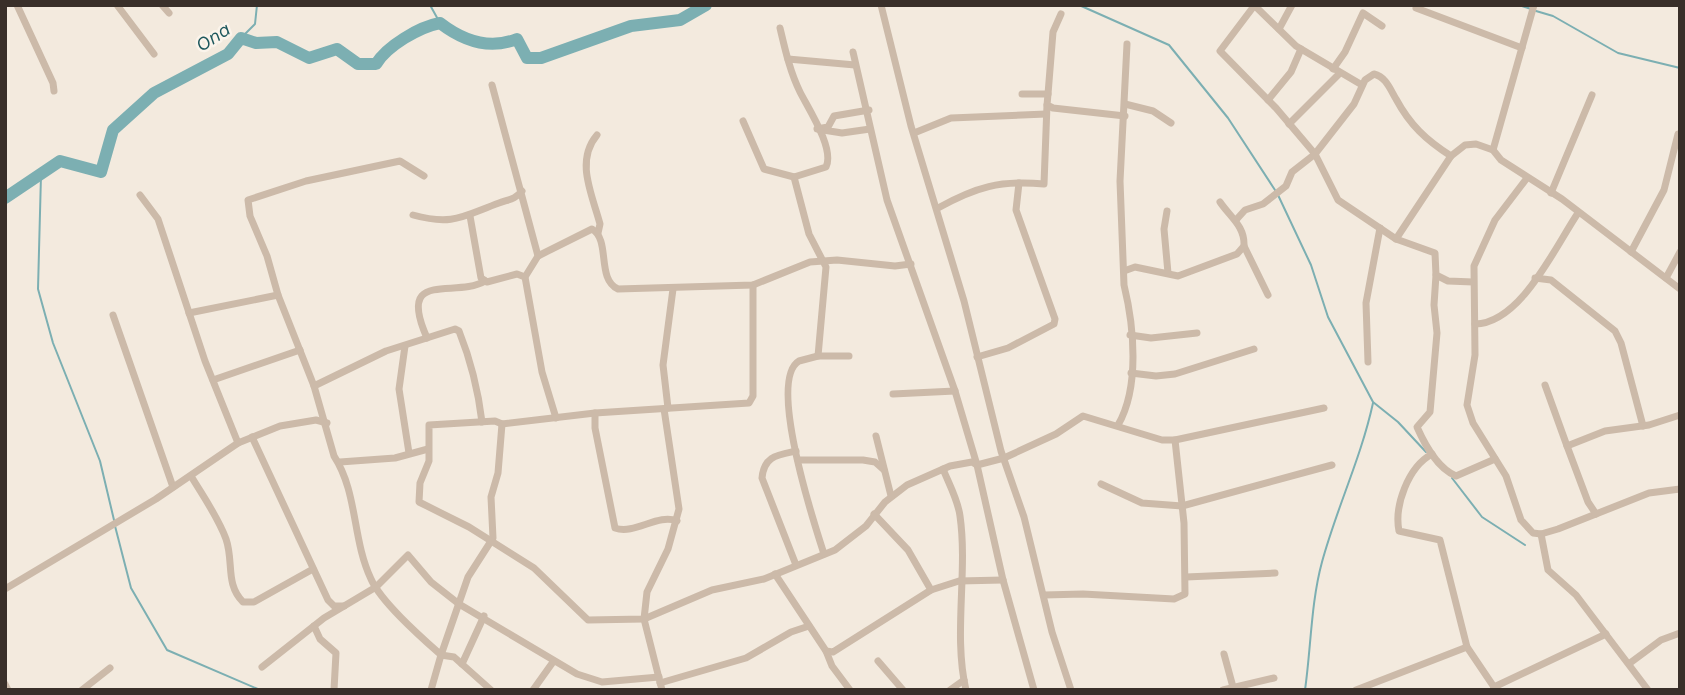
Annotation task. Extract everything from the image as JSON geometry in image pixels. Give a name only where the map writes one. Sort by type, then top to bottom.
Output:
[{"type":"street","points":[[17,5],[53,83],[54,91]]},
{"type":"street","points":[[117,5],[154,54]]},
{"type":"street","points":[[162,5],[169,13]]},
{"type":"street","points":[[881,5],[1004,458],[1024,517],[1052,632],[1071,690]]},
{"type":"street","points":[[1362,85],[1301,49],[1254,5],[1220,51],[1315,154],[1338,200],[1396,239],[1436,254],[1434,304],[1437,333],[1430,412],[1417,427],[1432,454],[1448,472],[1456,476],[1494,459]]},
{"type":"street","points":[[1279,29],[1292,5]]},
{"type":"street","points":[[1493,150],[1534,5]]},
{"type":"street","points":[[1416,8],[1522,48]]},
{"type":"street","points":[[1289,124],[1336,71],[1363,13],[1382,26]]},
{"type":"street","points":[[938,208],[973,189],[1019,183],[1044,184],[1046,114],[1053,32],[1060,14]]},
{"type":"street","points":[[743,121],[764,169],[794,177],[826,167],[828,157],[779,28]]},
{"type":"street","points":[[1118,425],[1130,402],[1131,373],[1120,181],[1128,44]]},
{"type":"street","points":[[1268,100],[1291,72],[1301,49]]},
{"type":"street","points":[[853,52],[869,110],[870,129],[887,200],[955,391],[977,465],[1003,580],[1034,690]]},
{"type":"street","points":[[789,59],[855,65]]},
{"type":"street","points":[[1236,220],[1245,211],[1263,204],[1279,192],[1288,183],[1292,172],[1315,154],[1354,104],[1362,85],[1369,77],[1381,76],[1420,134],[1451,156]]},
{"type":"street","points":[[492,85],[538,256]]},
{"type":"street","points":[[1022,93],[1048,94]]},
{"type":"street","points":[[1551,192],[1592,95]]},
{"type":"street","points":[[1125,104],[1153,111],[1171,122]]},
{"type":"street","points":[[1047,105],[1096,115],[1125,116]]},
{"type":"street","points":[[817,129],[828,127],[834,116],[869,110]]},
{"type":"street","points":[[914,133],[951,118],[1046,114]]},
{"type":"street","points":[[817,129],[842,134],[870,129]]},
{"type":"street","points":[[1632,252],[1664,190],[1678,134]]},
{"type":"street","points":[[597,135],[587,147],[584,161],[600,224],[598,233],[611,285],[618,289],[753,285],[796,267],[822,261],[895,266],[911,264]]},
{"type":"street","points":[[1396,239],[1451,156],[1471,144],[1493,150],[1501,160],[1551,192],[1680,289]]},
{"type":"street","points":[[424,176],[400,162],[306,181],[248,200],[250,216],[314,386],[334,456],[340,462],[348,482],[352,517],[367,569],[376,587],[441,655],[454,657],[491,690]]},
{"type":"street","points":[[794,177],[809,234],[827,274],[818,356]]},
{"type":"street","points":[[1527,178],[1495,220],[1478,251],[1473,282],[1475,355],[1466,405],[1473,423],[1510,486],[1524,527],[1541,534],[1631,499],[1680,489]]},
{"type":"street","points":[[977,357],[1008,348],[1054,324],[1055,318],[1016,210],[1019,183]]},
{"type":"street","points":[[413,215],[440,221],[470,216],[500,202],[511,201],[522,191]]},
{"type":"street","points":[[140,195],[158,219],[189,313],[238,443]]},
{"type":"street","points":[[1220,202],[1236,220],[1244,246],[1268,295]]},
{"type":"street","points":[[1167,211],[1164,229],[1168,273]]},
{"type":"street","points":[[1475,324],[1500,317],[1525,295],[1578,213]]},
{"type":"street","points":[[470,216],[479,274],[485,281]]},
{"type":"street","points":[[1368,362],[1366,303],[1380,228]]},
{"type":"street","points":[[556,418],[542,372],[525,277],[538,256],[592,229],[598,233]]},
{"type":"street","points":[[1124,271],[1135,267],[1182,275],[1223,261],[1237,254],[1244,246]]},
{"type":"street","points":[[1666,278],[1680,252]]},
{"type":"street","points":[[427,338],[418,311],[421,300],[429,289],[439,286],[473,288],[485,281],[517,274],[525,277]]},
{"type":"street","points":[[1436,275],[1448,281],[1473,282]]},
{"type":"street","points":[[1535,278],[1551,280],[1615,331],[1621,343],[1643,426]]},
{"type":"street","points":[[753,285],[751,401],[595,413],[502,424],[495,421],[429,425],[429,461],[417,496],[419,502],[469,527],[543,575],[587,620],[644,619],[712,590],[775,574],[824,554],[866,527],[891,496],[943,469],[962,463],[977,465],[1004,458],[1056,434],[1083,416],[1162,440],[1175,440],[1324,408]]},
{"type":"street","points":[[660,683],[644,619],[647,592],[677,521],[679,509],[663,365],[673,289]]},
{"type":"street","points":[[189,313],[278,295]]},
{"type":"street","points":[[113,315],[173,487]]},
{"type":"street","points":[[314,386],[386,351],[449,329],[459,331],[466,356],[474,368],[482,422]]},
{"type":"street","points":[[1130,335],[1150,338],[1197,334]]},
{"type":"street","points":[[405,346],[400,389],[409,453]]},
{"type":"street","points":[[1131,373],[1156,376],[1175,374],[1254,349]]},
{"type":"street","points":[[213,380],[300,350]]},
{"type":"street","points":[[824,554],[789,423],[789,373],[794,363],[818,356],[849,356]]},
{"type":"street","points":[[1545,385],[1588,502],[1596,514]]},
{"type":"street","points":[[893,394],[955,391]]},
{"type":"street","points":[[595,413],[595,428],[615,527],[624,530],[669,519],[677,521]]},
{"type":"street","points":[[1567,446],[1605,431],[1643,426],[1680,415]]},
{"type":"street","points":[[5,589],[173,487],[238,443],[279,426],[316,420],[327,424]]},
{"type":"street","points":[[431,690],[468,577],[491,542],[494,528],[491,497],[498,473],[502,424]]},
{"type":"street","points":[[876,436],[891,496]]},
{"type":"street","points":[[251,437],[332,604],[344,606]]},
{"type":"street","points":[[1044,595],[1182,598],[1185,594],[1186,577],[1175,440]]},
{"type":"street","points":[[340,462],[395,458],[428,449]]},
{"type":"street","points":[[796,451],[774,456],[763,467],[762,478],[796,565]]},
{"type":"street","points":[[1432,454],[1404,485],[1399,531],[1440,540],[1467,647],[1495,688],[1606,634]]},
{"type":"street","points":[[798,460],[863,460],[874,462],[884,470]]},
{"type":"street","points":[[1101,484],[1142,503],[1182,506],[1332,465]]},
{"type":"street","points":[[943,469],[961,517],[963,640],[960,669],[966,690]]},
{"type":"street","points":[[191,475],[225,536],[232,557],[232,587],[243,602],[254,602],[313,569]]},
{"type":"street","points":[[874,514],[908,550],[931,590]]},
{"type":"street","points":[[1541,534],[1548,570],[1576,595],[1648,690]]},
{"type":"street","points":[[262,667],[314,626],[376,587],[408,555],[431,582],[459,604],[484,616],[553,662],[591,681],[660,683],[746,658],[791,632],[809,626]]},
{"type":"street","points":[[1186,577],[1275,573]]},
{"type":"street","points":[[775,574],[850,690]]},
{"type":"street","points":[[826,651],[834,652],[908,602],[931,590],[961,581],[1003,580]]},
{"type":"street","points":[[462,664],[484,616]]},
{"type":"street","points":[[314,626],[320,639],[336,653],[334,690]]},
{"type":"street","points":[[1630,663],[1661,640],[1680,633]]},
{"type":"street","points":[[1356,690],[1467,647]]},
{"type":"street","points":[[1224,654],[1233,687]]},
{"type":"street","points":[[878,661],[903,690]]},
{"type":"street","points":[[533,690],[553,662]]},
{"type":"street","points":[[82,690],[110,668]]},
{"type":"street","points":[[1223,690],[1274,678]]},
{"type":"street","points":[[950,690],[964,680]]},
{"type":"street","points":[[5,684],[8,690]]},
{"type":"waterway","points":[[241,38],[255,24],[257,5]]},
{"type":"waterway","points":[[430,5],[440,23]]},
{"type":"waterway","name":"Ona","points":[[5,198],[60,161],[101,172],[113,130],[154,93],[228,54],[241,38],[256,43],[277,42],[309,58],[337,49],[358,64],[376,64],[404,38],[440,23],[476,42],[496,44],[517,39],[527,58],[541,58],[631,26],[680,20],[706,5]]},
{"type":"waterway","points":[[1079,5],[1169,45],[1228,118],[1275,190]]},
{"type":"waterway","points":[[1519,5],[1531,9]]},
{"type":"waterway","points":[[1536,11],[1553,16],[1618,53],[1680,68]]},
{"type":"waterway","points":[[41,175],[38,289],[53,343],[100,461],[114,520]]},
{"type":"waterway","points":[[1278,195],[1311,265],[1328,317],[1373,402],[1398,422],[1426,452]]},
{"type":"waterway","points":[[1305,690],[1318,577],[1373,403]]},
{"type":"waterway","points":[[1452,478],[1482,517],[1525,545]]},
{"type":"waterway","points":[[115,526],[131,588],[167,650],[260,690]]}]
